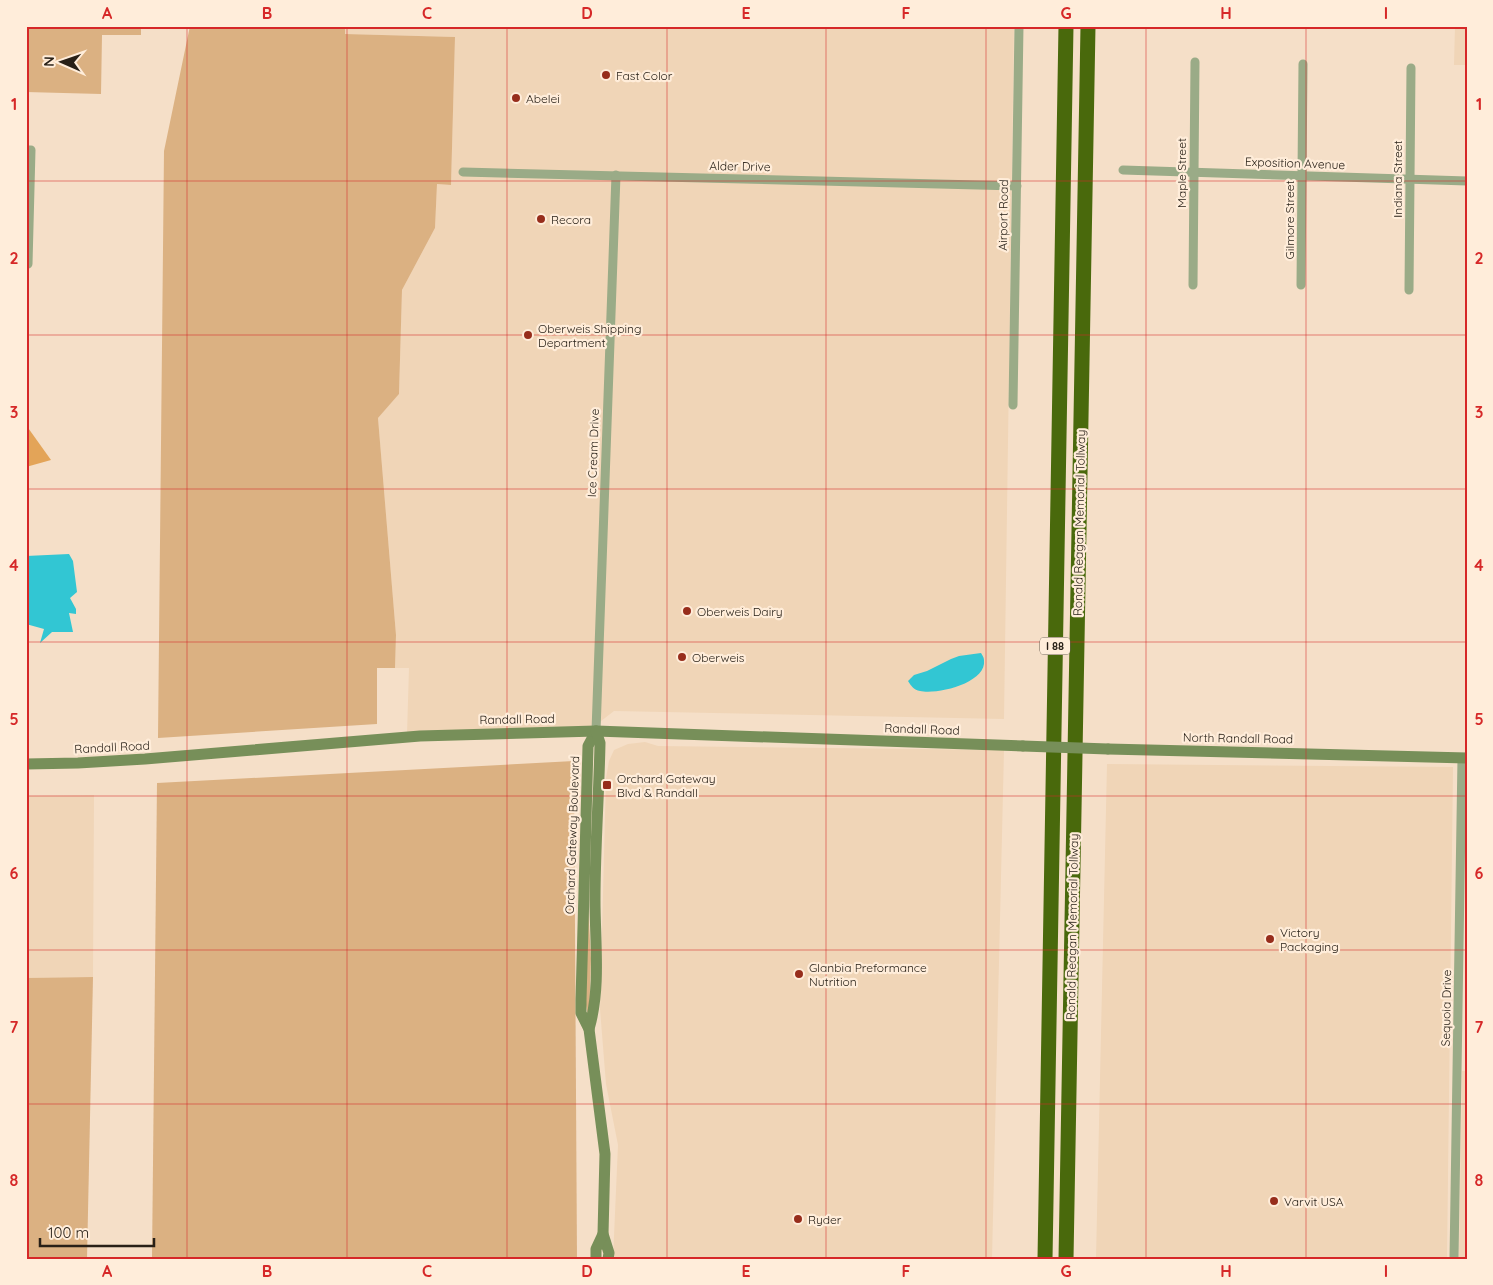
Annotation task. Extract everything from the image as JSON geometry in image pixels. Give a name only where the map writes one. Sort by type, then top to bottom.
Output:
[{"type":"highway","name":"Ronald Reagan Memorial Tollway","points":[[1045,1259],[1066,26]]},
{"type":"highway","name":"Ronald Reagan Memorial Tollway","points":[[1066,1259],[1088,26]]},
{"type":"main road","name":"Randall Road","points":[[26,764],[145,759],[420,736],[596,731],[1008,746]]},
{"type":"main road","name":"Orchard Gateway Boulevard","points":[[596,731],[600,743],[595,898],[596,971],[595,1010],[589,1029],[605,1154],[603,1234],[609,1253],[608,1259]]},
{"type":"main road","name":"North Randall Road","points":[[1008,746],[1464,758]]},
{"type":"main road","name":"Orchard Gateway Boulevard","points":[[596,1259],[596,1249],[603,1234]]},
{"type":"street","name":"Airport Road","points":[[1013,405],[1019,26]]},
{"type":"street","name":"Maple Street","points":[[1193,284],[1194,62]]},
{"type":"street","name":"Gilmore Street","points":[[1301,285],[1303,64]]},
{"type":"street","name":"Indiana Street","points":[[1409,290],[1410,68]]},
{"type":"street","points":[[26,264],[28,264],[29,150]]},
{"type":"street","name":"Exposition Avenue","points":[[1123,170],[1467,181]]},
{"type":"street","name":"Alder Drive","points":[[463,172],[1016,186]]},
{"type":"street","name":"Ice Cream Drive","points":[[596,731],[616,175]]},
{"type":"street","name":"Sequoia Drive","points":[[1454,1259],[1464,758]]},
{"type":"shaded area","points":[[26,26],[141,26],[141,35],[102,35],[101,94],[26,92]]},
{"type":"shaded area","points":[[190,26],[345,26],[345,34],[455,37],[451,185],[437,184],[435,228],[402,290],[399,394],[378,418],[396,635],[395,668],[377,668],[377,724],[158,738],[164,151]]},
{"type":"shaded area","points":[[345,26],[1014,26],[1004,719],[614,711],[592,728],[407,734],[409,668],[395,668],[396,635],[378,418],[399,394],[402,290],[435,228],[437,184],[451,185],[455,37],[345,34]]},
{"type":"shaded area","points":[[1455,26],[1467,26],[1467,65],[1454,65]]},
{"type":"shaded area","points":[[26,425],[51,460],[26,467]]},
{"type":"shaded area","points":[[645,742],[658,746],[1004,750],[992,1259],[613,1259],[618,1145],[606,1084],[600,1009],[606,778],[609,761],[614,750],[628,744]]},
{"type":"shaded area","points":[[574,761],[577,1259],[152,1259],[157,783]]},
{"type":"shaded area","points":[[1107,764],[1453,767],[1447,1259],[1096,1259]]},
{"type":"shaded area","points":[[94,795],[93,977],[26,978],[26,796]]},
{"type":"shaded area","points":[[588,905],[591,959],[589,1020],[585,1000]]},
{"type":"shaded area","points":[[93,977],[87,1259],[26,1259],[26,978]]},
{"type":"shaded area","points":[[1462,1071],[1467,1071],[1467,1259],[1459,1259]]},
{"type":"water","points":[[69,554],[73,561],[77,592],[70,598],[76,609],[76,614],[69,613],[73,632],[52,632],[40,643],[44,629],[26,624],[26,556]]},
{"type":"water","points":[[981,653],[984,659],[983,668],[978,675],[960,686],[928,692],[916,690],[908,681],[914,675],[951,659]]},
{"type":"place","name":"Fast Color","points":[[606,75]]},
{"type":"place","name":"Abelei","points":[[516,98]]},
{"type":"place","name":"Recora","points":[[541,219]]},
{"type":"place","name":"Oberweis Shipping Department","points":[[528,335]]},
{"type":"place","name":"Oberweis Dairy","points":[[687,611]]},
{"type":"place","name":"Oberweis","points":[[682,657]]},
{"type":"place","name":"Orchard Gateway Blvd & Randall","points":[[607,785]]},
{"type":"place","name":"Victory Packaging","points":[[1270,939]]},
{"type":"place","name":"Glanbia Preformance Nutrition","points":[[799,974]]},
{"type":"place","name":"Varvit USA","points":[[1274,1201]]},
{"type":"place","name":"Ryder","points":[[798,1219]]}]
